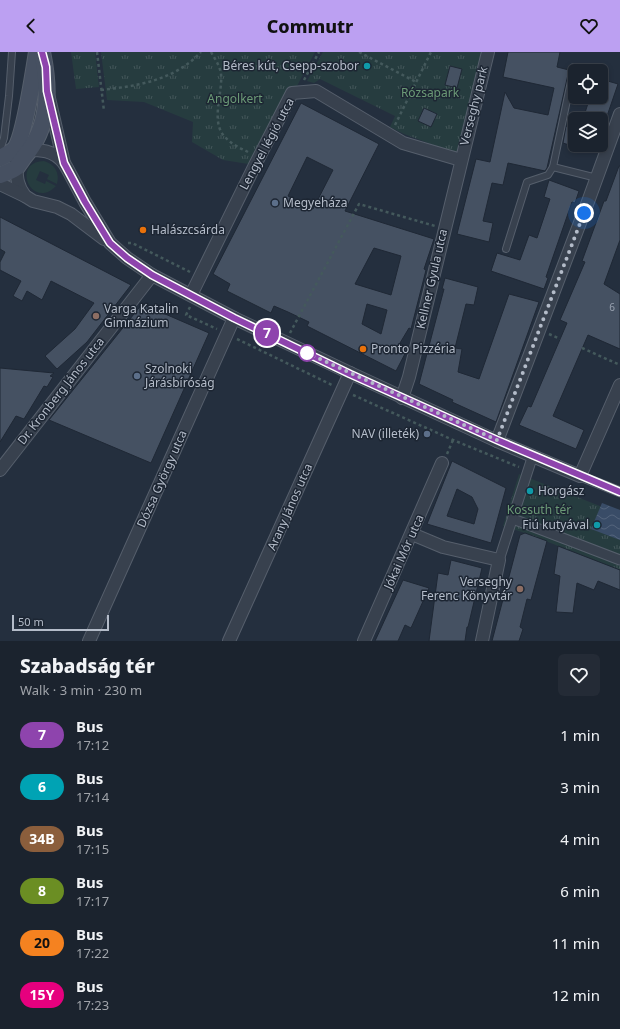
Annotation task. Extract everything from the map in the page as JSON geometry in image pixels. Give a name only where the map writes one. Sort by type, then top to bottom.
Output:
[{"type":"main road","points":[[6,154],[20,135],[30,94],[37,52]]},
{"type":"main road","points":[[0,175],[16,167],[30,150],[41,130],[45,114],[47,91],[46,67],[42,52]]},
{"type":"street","name":"Verseghy park","points":[[461,160],[488,52]]},
{"type":"street","points":[[47,91],[64,163]]},
{"type":"street","name":"Lengyel légió utca","points":[[191,295],[259,157],[295,93],[316,91],[403,143],[461,160]]},
{"type":"street","points":[[497,440],[620,114]]},
{"type":"street","points":[[25,196],[20,189],[17,180],[16,167],[6,154],[30,150],[52,153],[59,157],[64,163],[85,202],[110,243]]},
{"type":"street","name":"Kellner Gyula utca","points":[[402,398],[409,378],[461,160]]},
{"type":"street","points":[[0,184],[33,201],[57,206],[71,214],[110,243],[127,258],[152,275],[234,318],[402,398],[620,492]]},
{"type":"street","name":"Dr. Kronberg János utca","points":[[0,470],[152,275]]},
{"type":"street","name":"Dózsa György utca","points":[[89,641],[234,318]]},
{"type":"street","name":"Arany János utca","points":[[229,641],[350,374]]},
{"type":"street","points":[[580,476],[620,385]]},
{"type":"street","points":[[482,641],[499,560],[533,455]]},
{"type":"street","name":"Jókai Mór utca","points":[[364,641],[442,464]]},
{"type":"street","points":[[513,519],[620,560]]},
{"type":"street","points":[[412,534],[443,547],[499,560]]},
{"type":"lane","points":[[6,154],[1,147],[4,138],[10,96],[12,52]]},
{"type":"lane","points":[[506,249],[527,182],[548,175],[552,167],[568,94]]},
{"type":"lane","points":[[552,167],[597,178]]},
{"type":"path","points":[[97,52],[104,111]]},
{"type":"path","points":[[101,90],[120,88],[154,81],[174,73],[201,52]]},
{"type":"path","points":[[211,52],[216,60],[221,74],[221,94],[218,108],[218,121],[224,136],[238,147],[259,157]]},
{"type":"path","points":[[295,93],[319,52]]},
{"type":"path","points":[[359,52],[416,82]]},
{"type":"path","points":[[390,135],[431,52]]},
{"type":"path","points":[[285,342],[359,204],[444,229]]},
{"type":"path","points":[[582,348],[620,365]]},
{"type":"green space","points":[[71,52],[95,52],[99,87],[76,89]]},
{"type":"green space","name":"Angolkert","points":[[101,52],[315,52],[255,165],[223,160],[192,142],[193,122],[144,102],[107,100]]},
{"type":"green space","name":"Rózsapark","points":[[323,52],[484,52],[458,154],[404,134],[390,127],[395,116],[320,79],[314,83],[307,81]]},
{"type":"green space","points":[[44,161],[48,162],[54,167],[58,180],[57,184],[47,179],[49,175],[40,171],[36,180],[45,184],[46,181],[56,186],[47,192],[39,193],[28,183],[28,169],[34,163]]},
{"type":"green space","name":"Kossuth tér","points":[[519,474],[620,514],[620,570],[503,526]]},
{"type":"water","points":[[602,503],[620,510],[620,540],[591,529]]},
{"type":"building","points":[[508,52],[560,52],[557,67],[568,70],[547,168],[545,171],[508,163],[503,185],[492,183],[483,221],[493,223],[489,242],[457,234],[476,159],[490,162],[505,92],[514,108],[548,115],[554,88],[503,77]]},
{"type":"building","points":[[450,66],[462,69],[457,88],[445,85]]},
{"type":"building","points":[[608,81],[618,84],[608,113],[585,112],[588,104],[608,104]]},
{"type":"building","points":[[301,103],[379,144],[345,211],[434,239],[424,269],[426,270],[411,329],[409,328],[400,343],[408,348],[396,371],[307,326],[309,322],[288,312],[274,306],[271,313],[227,291],[230,284],[213,274]],"holes":[[[307,157],[333,170],[313,209],[288,196]],[[374,248],[401,256],[391,295],[355,284]],[[367,304],[387,310],[381,334],[362,324]]]},
{"type":"building","points":[[424,108],[437,114],[431,127],[418,121]]},
{"type":"building","points":[[566,126],[568,127],[568,145],[563,143]]},
{"type":"building","points":[[619,166],[620,240],[604,284],[620,294],[620,349],[588,335],[553,416],[584,430],[576,449],[519,425],[528,406],[531,407],[567,323],[560,320],[585,262],[582,261],[604,201],[606,201]]},
{"type":"building","points":[[549,180],[579,191],[575,203],[572,202],[546,277],[548,278],[544,289],[491,271],[497,253],[520,260],[529,235],[537,238],[550,199],[544,197]]},
{"type":"building","name":"Varga Katalin Gimnázium","points":[[0,217],[131,285],[87,342],[57,369],[45,356],[75,329],[94,303],[51,281],[42,300],[27,291],[22,301],[13,296],[21,281],[0,270],[0,262],[5,252],[0,249]]},
{"type":"building","points":[[445,278],[478,287],[474,305],[466,304],[455,348],[462,349],[458,372],[479,379],[509,294],[539,302],[496,422],[452,402],[453,400],[419,384],[444,289],[442,289]]},
{"type":"building","name":"Szolnoki Járásbíróság","points":[[142,304],[209,333],[151,463],[49,420]]},
{"type":"building","points":[[0,368],[54,373],[50,376],[53,377],[47,387],[44,386],[24,419],[16,416],[0,442]]},
{"type":"building","points":[[452,461],[506,488],[491,543],[427,524]],"holes":[[[457,489],[472,497],[478,509],[474,524],[447,516]]]},
{"type":"building","name":"Verseghy Ferenc Könyvtár","points":[[525,533],[547,541],[531,600],[527,599],[520,627],[523,629],[519,641],[492,641],[520,535]]},
{"type":"building","points":[[558,546],[620,570],[620,590],[598,581],[594,590],[577,583],[573,613],[556,612],[560,576],[554,574]]},
{"type":"building","points":[[451,560],[482,568],[467,627],[465,641],[429,641],[438,573],[448,575]]},
{"type":"building","points":[[403,580],[429,588],[411,628],[405,625],[398,641],[375,641]]},
{"type":"bus line","name":"7","points":[[42,52],[46,67],[47,91],[64,163],[85,202],[110,243],[127,258],[152,275],[218,308],[234,318],[350,374],[497,440],[620,492]]},
{"type":"place","name":"Béres kút, Csepp-szobor","points":[[367,66]]},
{"type":"place","name":"Megyeháza","points":[[275,203]]},
{"type":"place","name":"Halászcsárda","points":[[143,230]]},
{"type":"place","name":"Varga Katalin Gimnázium","points":[[96,316]]},
{"type":"place","name":"Pronto Pizzéria","points":[[363,349]]},
{"type":"place","name":"Szolnoki Járásbíróság","points":[[137,376]]},
{"type":"place","name":"NAV (illeték)","points":[[427,434]]},
{"type":"place","name":"Horgász","points":[[530,491]]},
{"type":"place","name":"Fiú kutyával","points":[[597,525]]},
{"type":"place","name":"Verseghy Ferenc Könyvtár","points":[[520,589]]},
{"type":"route","points":[[307,353],[402,398],[497,440],[584,213]]}]
